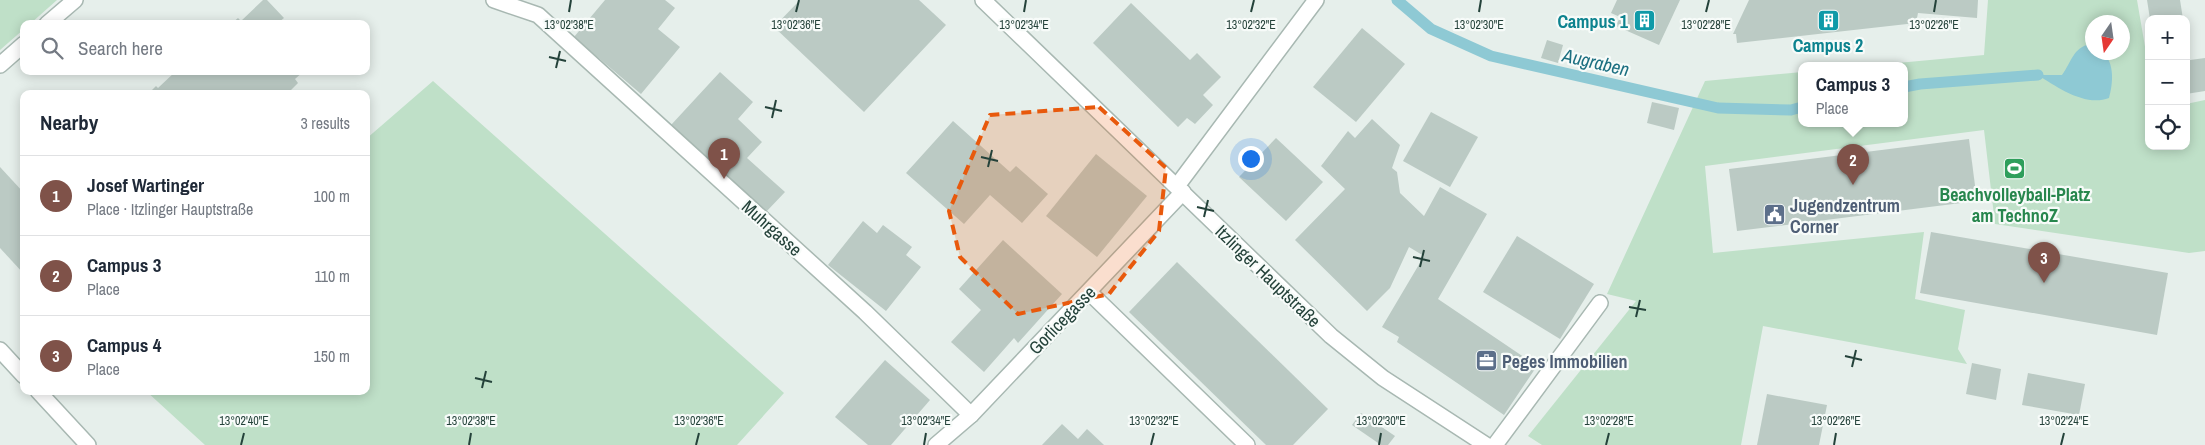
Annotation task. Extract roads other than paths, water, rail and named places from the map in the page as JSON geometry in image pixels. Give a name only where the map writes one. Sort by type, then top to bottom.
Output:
[{"type":"street","points":[[52,20],[74,0]]},
{"type":"street","name":"Muhrgasse","points":[[494,0],[538,15],[865,312],[971,416]]},
{"type":"street","name":"Itzlinger Hauptstraße","points":[[983,0],[1331,336],[1383,378],[1486,445]]},
{"type":"street","name":"Gorlicegasse","points":[[936,445],[971,416],[1089,292],[1180,189],[1316,0]]},
{"type":"street","points":[[0,64],[20,47]]},
{"type":"street","points":[[1089,292],[1247,445]]},
{"type":"street","points":[[1495,445],[1600,303]]},
{"type":"street","points":[[0,350],[20,372]]},
{"type":"street","points":[[42,395],[88,445]]},
{"type":"water","points":[[2085,46],[2085,60],[2109,60],[2110,62],[2112,80],[2109,98],[2091,100],[2072,95],[2038,75],[2062,75],[2075,53]]},
{"type":"waterway","name":"Augraben","points":[[1397,0],[1431,29],[1491,56],[1718,108],[1791,110],[1798,108]]},
{"type":"waterway","name":"Augraben","points":[[1908,86],[2038,75]]},
{"type":"place","name":"Campus 2","points":[[1828,20]]},
{"type":"place","name":"Campus 1","points":[[1644,21]]},
{"type":"place","name":"Beachvolleyball-Platz am TechnoZ","points":[[2015,169]]},
{"type":"place","name":"Josef Wartinger","points":[[724,179]]},
{"type":"place","name":"Campus 3","points":[[1853,185]]},
{"type":"place","name":"Jugendzentrum Corner","points":[[1774,215]]},
{"type":"place","name":"Campus 4","points":[[2044,283]]},
{"type":"place","name":"Peges Immobilien","points":[[1486,361]]}]
